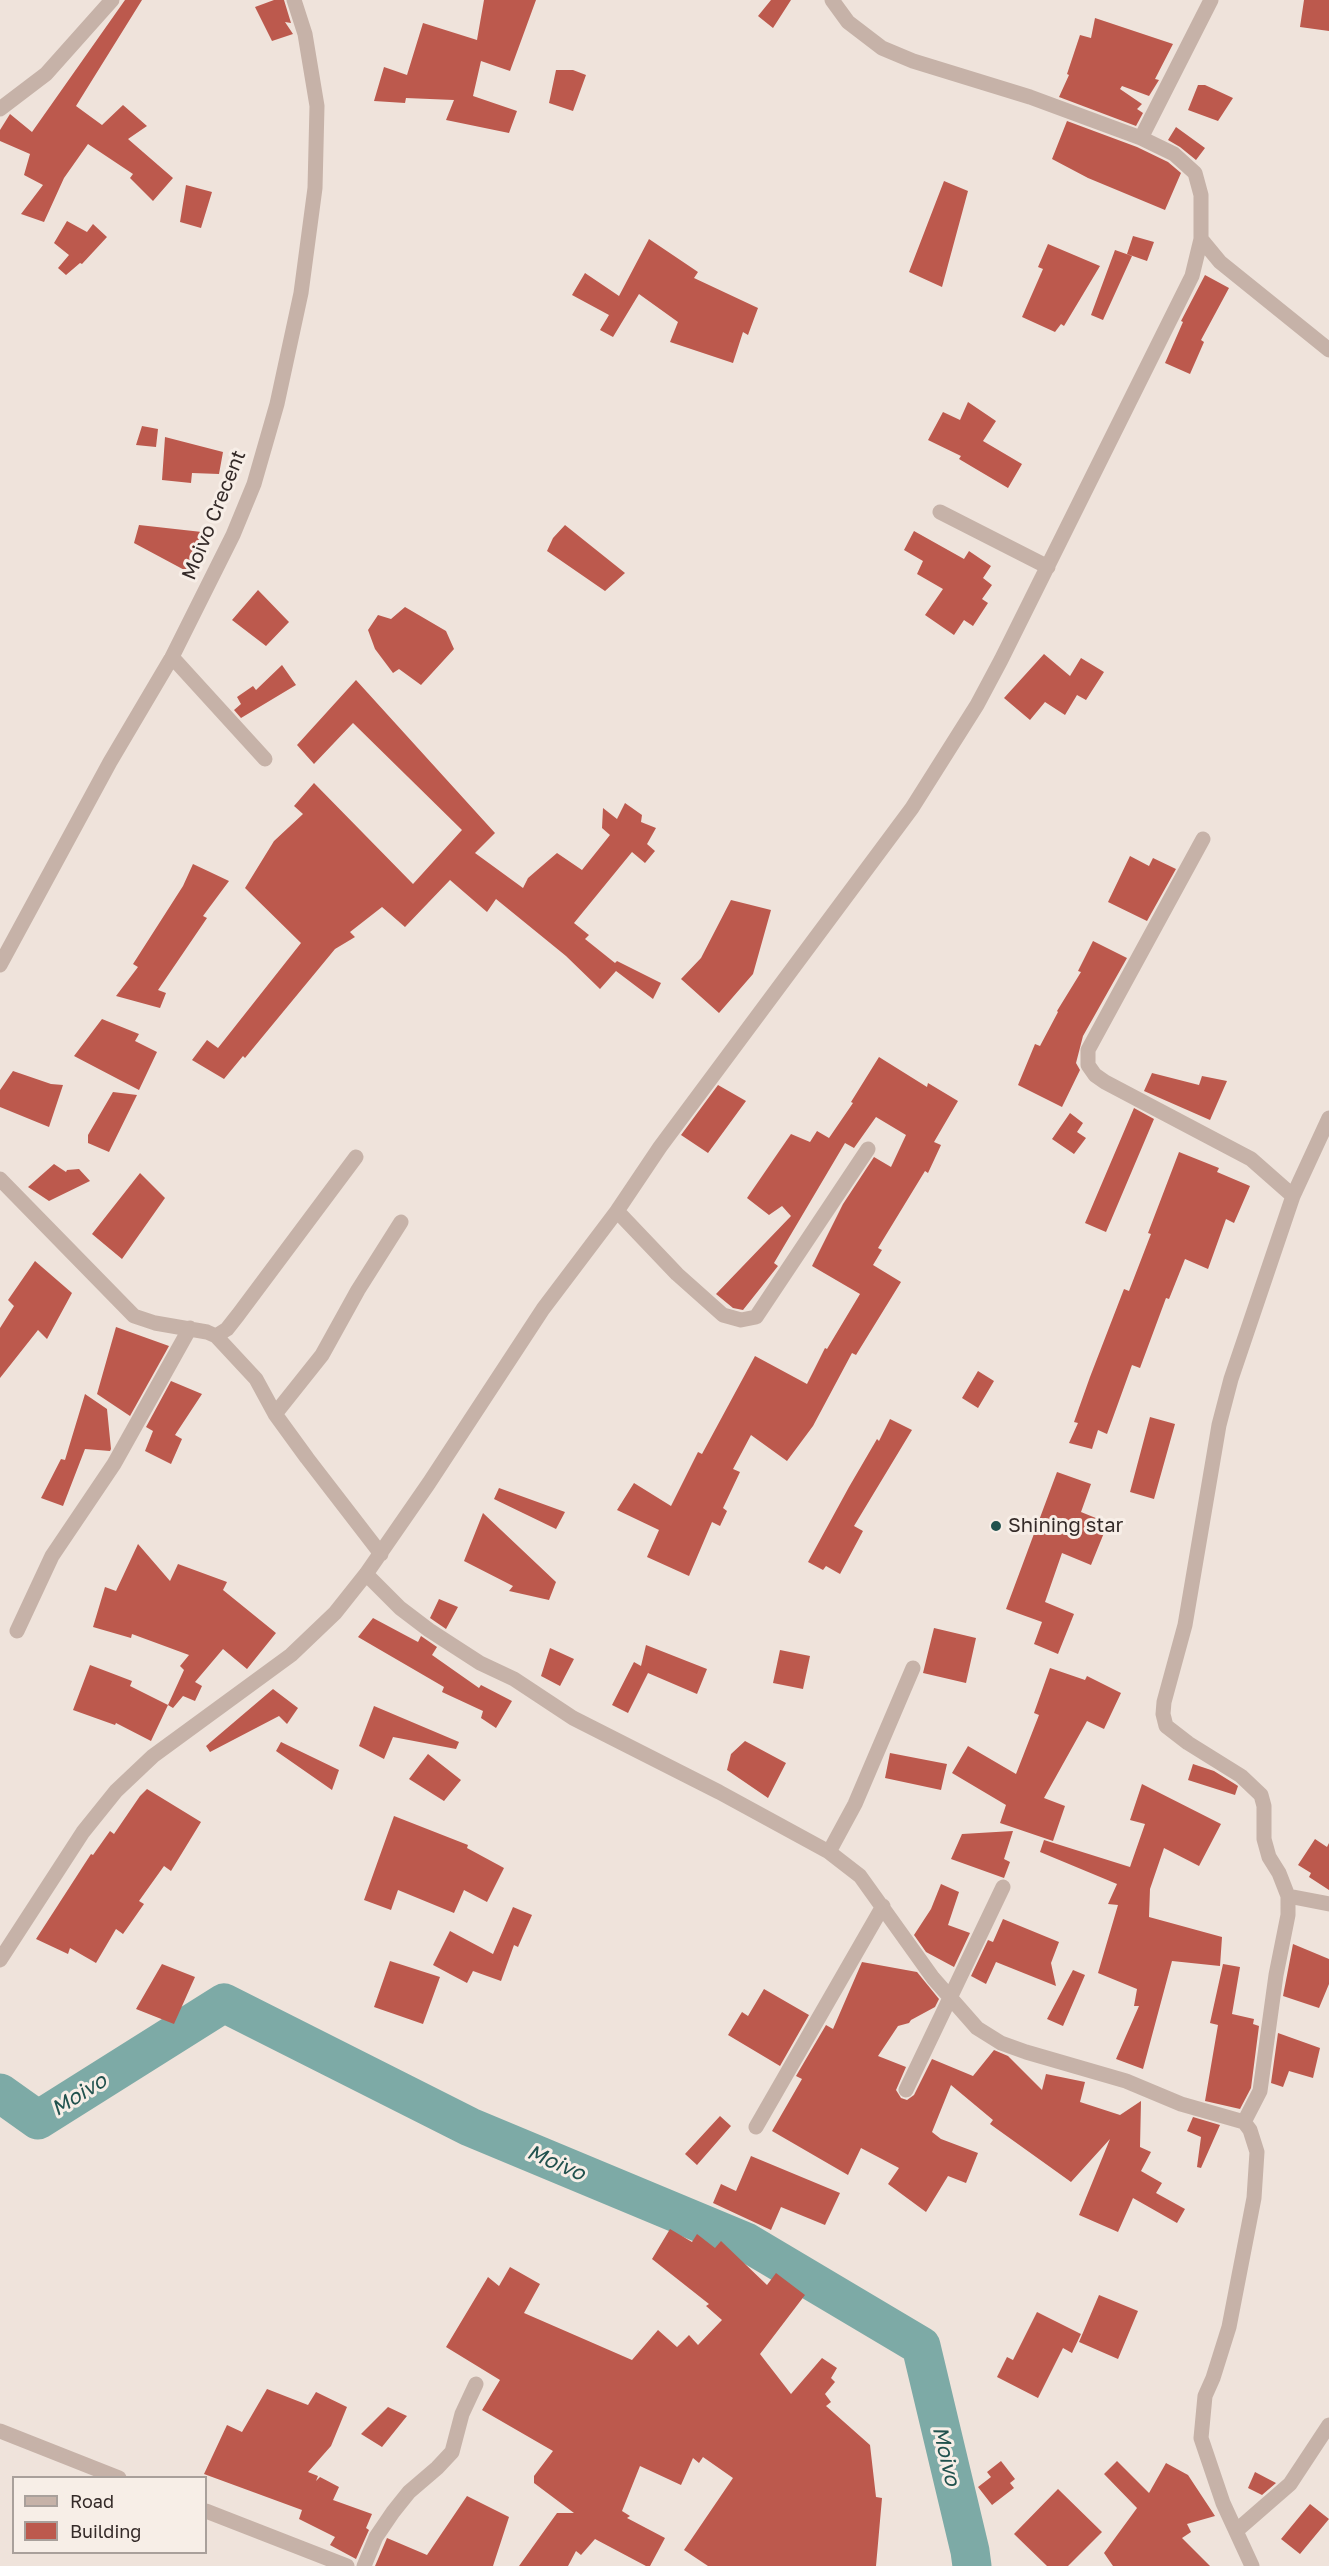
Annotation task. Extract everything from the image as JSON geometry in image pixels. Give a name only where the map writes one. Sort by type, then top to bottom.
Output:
[{"type":"street","points":[[0,109],[46,74],[112,0]]},
{"type":"street","name":"Moivo Crecent","points":[[0,966],[110,762],[172,657],[233,536],[254,484],[277,404],[301,293],[315,188],[317,106],[305,34],[294,0]]},
{"type":"street","points":[[0,1960],[83,1832],[116,1791],[153,1756],[291,1655],[335,1613],[366,1574],[543,1309],[617,1211],[660,1147],[912,808],[977,705],[1192,276],[1201,239],[1201,195],[1195,173],[1174,154],[1141,138],[1030,97],[912,61],[882,48],[848,22],[832,0]]},
{"type":"street","points":[[1141,138],[1211,0]]},
{"type":"street","points":[[1201,239],[1220,262],[1329,350]]},
{"type":"street","points":[[940,512],[1048,567]]},
{"type":"street","points":[[172,657],[265,759]]},
{"type":"street","points":[[1203,839],[1088,1050],[1088,1065],[1095,1075],[1105,1082],[1251,1160],[1293,1196]]},
{"type":"street","points":[[1244,2122],[1260,2091],[1276,1975],[1288,1915],[1288,1896],[1279,1873],[1269,1857],[1264,1839],[1264,1806],[1261,1794],[1241,1776],[1188,1743],[1166,1726],[1163,1714],[1164,1702],[1185,1625],[1219,1425],[1231,1379],[1293,1196],[1329,1118]]},
{"type":"street","points":[[617,1211],[676,1274],[723,1315],[741,1320],[756,1317],[868,1149]]},
{"type":"street","points":[[216,1336],[227,1329],[238,1316],[356,1157]]},
{"type":"street","points":[[0,1179],[134,1316],[141,1320],[190,1328],[216,1336],[256,1379],[275,1414],[381,1554]]},
{"type":"street","points":[[275,1414],[322,1355],[358,1290],[401,1222]]},
{"type":"street","points":[[17,1631],[52,1556],[114,1464],[190,1328]]},
{"type":"street","points":[[366,1574],[400,1608],[480,1663],[514,1679],[573,1718],[719,1792],[829,1852],[860,1876],[933,1978],[977,2028],[1001,2043],[1126,2081],[1181,2104],[1244,2122],[1250,2130],[1257,2152],[1254,2198],[1229,2327],[1205,2396],[1201,2438],[1210,2471],[1252,2566]]},
{"type":"street","points":[[829,1852],[855,1804],[913,1668]]},
{"type":"street","points":[[906,2090],[1002,1887]]},
{"type":"street","points":[[1288,1896],[1329,1904]]},
{"type":"street","points":[[756,2127],[883,1906]]},
{"type":"street","points":[[364,2566],[376,2537],[393,2512],[409,2492],[452,2452],[462,2414],[476,2384]]},
{"type":"street","points":[[1236,2531],[1290,2484],[1329,2425]]},
{"type":"street","points":[[0,2431],[114,2476]]},
{"type":"street","points":[[207,2511],[347,2566]]},
{"type":"building","points":[[125,0],[142,0],[76,106],[102,125],[123,105],[147,126],[128,139],[173,178],[153,201],[130,178],[133,174],[88,144],[64,178],[44,222],[21,214],[43,185],[24,175],[30,154],[0,141],[0,130],[10,114],[32,132]]},
{"type":"building","points":[[274,0],[284,0],[291,23],[285,22],[293,34],[272,41],[255,7]]},
{"type":"building","points":[[484,0],[536,0],[510,71],[481,61],[473,96],[517,111],[509,133],[446,120],[454,100],[406,98],[405,103],[374,101],[384,67],[407,75],[423,23],[477,40]]},
{"type":"building","points":[[771,0],[791,0],[773,28],[758,16]]},
{"type":"building","points":[[1304,0],[1329,0],[1329,31],[1300,27]]},
{"type":"building","points":[[1095,18],[1173,44],[1155,79],[1159,80],[1149,96],[1122,86],[1120,89],[1142,104],[1137,109],[1143,113],[1136,126],[1059,97],[1069,75],[1067,74],[1080,35],[1091,38]]},
{"type":"building","points":[[556,70],[573,70],[586,75],[573,111],[549,103]]},
{"type":"building","points":[[1198,85],[1205,85],[1233,98],[1218,121],[1188,110]]},
{"type":"building","points":[[1067,121],[1137,147],[1168,162],[1181,173],[1165,210],[1088,178],[1052,159]]},
{"type":"building","points":[[1176,127],[1205,148],[1196,160],[1168,140]]},
{"type":"building","points":[[944,181],[968,191],[942,287],[909,272]]},
{"type":"building","points":[[186,185],[212,192],[201,228],[180,222]]},
{"type":"building","points":[[67,221],[87,232],[93,224],[107,237],[82,264],[80,263],[66,275],[58,268],[69,255],[54,243]]},
{"type":"building","points":[[1133,236],[1154,242],[1147,261],[1127,254]]},
{"type":"building","points":[[649,239],[698,272],[694,278],[758,308],[748,335],[743,332],[733,363],[670,342],[678,322],[639,294],[613,337],[600,330],[609,315],[572,295],[585,273],[619,296]]},
{"type":"building","points":[[1048,244],[1100,266],[1064,326],[1061,324],[1055,332],[1022,317],[1043,269],[1038,267]]},
{"type":"building","points":[[1115,250],[1132,256],[1103,320],[1091,315]]},
{"type":"building","points":[[1205,275],[1229,288],[1201,340],[1204,342],[1190,374],[1165,363],[1183,322],[1181,321]]},
{"type":"building","points":[[968,402],[996,421],[983,441],[1022,464],[1008,488],[959,459],[961,456],[928,440],[943,412],[960,420]]},
{"type":"building","points":[[142,426],[158,429],[156,447],[136,445]]},
{"type":"building","points":[[165,437],[223,452],[219,474],[192,473],[191,483],[162,480]]},
{"type":"building","points":[[139,525],[202,532],[190,573],[134,543]]},
{"type":"building","points":[[565,525],[625,573],[605,591],[547,551],[553,538]]},
{"type":"building","points":[[914,531],[964,559],[969,551],[991,566],[983,578],[992,585],[982,599],[988,603],[973,626],[964,620],[954,635],[925,615],[943,589],[917,574],[923,561],[904,550]]},
{"type":"building","points":[[258,590],[289,622],[266,646],[232,620]]},
{"type":"building","points":[[405,607],[446,631],[454,649],[421,685],[399,669],[393,673],[375,649],[368,630],[378,615],[391,619]]},
{"type":"building","points":[[1044,654],[1070,676],[1081,658],[1104,672],[1086,700],[1077,695],[1065,715],[1045,702],[1030,720],[1004,698]]},
{"type":"building","points":[[282,665],[296,685],[241,718],[234,710],[241,704],[237,697],[253,686],[256,690]]},
{"type":"building","points":[[356,680],[495,833],[475,853],[523,888],[528,878],[557,853],[582,870],[610,835],[602,828],[603,808],[617,819],[625,803],[642,815],[641,822],[656,828],[647,844],[655,851],[645,863],[632,852],[574,923],[589,935],[585,939],[615,963],[617,961],[661,983],[653,999],[616,971],[600,989],[566,956],[496,899],[487,912],[450,880],[405,927],[382,907],[350,932],[355,937],[335,949],[245,1058],[243,1056],[224,1079],[192,1060],[207,1040],[218,1048],[301,943],[245,888],[274,841],[303,814],[294,806],[314,783],[413,884],[462,830],[353,723],[314,764],[297,745]]},
{"type":"building","points":[[1130,856],[1149,866],[1153,858],[1176,869],[1147,921],[1108,902]]},
{"type":"building","points":[[193,864],[229,881],[203,916],[207,918],[158,990],[166,993],[160,1008],[116,996],[138,967],[133,964],[183,886]]},
{"type":"building","points":[[731,900],[771,910],[753,974],[719,1013],[681,979],[701,958]]},
{"type":"building","points":[[1093,941],[1127,958],[1083,1036],[1076,1063],[1080,1070],[1062,1107],[1018,1085],[1035,1044],[1040,1046],[1057,1011],[1081,972],[1078,971]]},
{"type":"building","points":[[102,1019],[139,1034],[135,1041],[157,1052],[139,1090],[74,1056]]},
{"type":"building","points":[[879,1057],[927,1087],[928,1083],[958,1101],[934,1142],[941,1145],[928,1173],[925,1171],[878,1248],[882,1250],[873,1265],[901,1282],[856,1355],[852,1353],[813,1426],[787,1461],[751,1435],[733,1469],[740,1472],[723,1508],[727,1511],[720,1526],[712,1522],[689,1576],[647,1557],[659,1530],[617,1510],[634,1483],[671,1506],[698,1452],[702,1454],[755,1356],[807,1384],[825,1348],[827,1349],[860,1294],[812,1266],[843,1204],[874,1157],[891,1167],[906,1135],[876,1117],[854,1148],[845,1143],[774,1263],[778,1266],[743,1310],[733,1308],[716,1294],[791,1216],[782,1206],[769,1215],[747,1198],[791,1134],[810,1142],[817,1131],[829,1138],[853,1103],[851,1102]]},
{"type":"building","points":[[13,1071],[51,1084],[63,1085],[49,1127],[0,1107],[0,1090]]},
{"type":"building","points":[[1152,1073],[1199,1085],[1202,1076],[1227,1081],[1210,1120],[1144,1091]]},
{"type":"building","points":[[718,1085],[746,1101],[708,1153],[681,1135]]},
{"type":"building","points":[[113,1092],[137,1095],[109,1152],[88,1143],[88,1135]]},
{"type":"building","points":[[1134,1108],[1154,1119],[1106,1232],[1085,1223]]},
{"type":"building","points":[[1070,1113],[1083,1123],[1077,1132],[1086,1138],[1074,1154],[1052,1139]]},
{"type":"building","points":[[1179,1152],[1219,1168],[1217,1172],[1250,1186],[1234,1223],[1226,1219],[1208,1269],[1185,1259],[1169,1299],[1166,1298],[1140,1368],[1132,1365],[1107,1434],[1098,1430],[1092,1449],[1069,1443],[1078,1423],[1074,1422],[1090,1377],[1124,1289],[1129,1291]]},
{"type":"building","points":[[54,1164],[66,1172],[79,1169],[90,1181],[49,1201],[28,1187]]},
{"type":"building","points":[[140,1173],[165,1198],[122,1259],[92,1234]]},
{"type":"building","points":[[35,1261],[72,1293],[47,1339],[38,1330],[0,1378],[0,1328],[14,1306],[8,1300]]},
{"type":"building","points":[[116,1327],[169,1346],[130,1416],[97,1394]]},
{"type":"building","points":[[978,1371],[994,1381],[978,1408],[962,1398]]},
{"type":"building","points":[[171,1381],[202,1394],[175,1435],[182,1439],[171,1464],[145,1451],[153,1431],[146,1427]]},
{"type":"building","points":[[85,1394],[107,1409],[111,1449],[110,1451],[85,1449],[63,1506],[41,1498],[61,1459],[65,1460]]},
{"type":"building","points":[[1150,1417],[1175,1424],[1154,1499],[1130,1492]]},
{"type":"building","points":[[890,1419],[912,1430],[854,1526],[863,1531],[840,1574],[826,1566],[823,1570],[808,1562]]},
{"type":"building","points":[[1057,1472],[1091,1484],[1081,1512],[1108,1523],[1091,1565],[1062,1553],[1045,1602],[1074,1614],[1058,1654],[1034,1644],[1042,1622],[1006,1609]]},
{"type":"building","points":[[499,1488],[565,1512],[556,1529],[494,1499]]},
{"type":"building","points":[[483,1513],[556,1582],[549,1600],[509,1591],[513,1586],[464,1561]]},
{"type":"building","points":[[138,1544],[170,1581],[178,1564],[227,1582],[223,1590],[276,1633],[247,1669],[223,1649],[195,1682],[202,1686],[195,1701],[183,1696],[173,1708],[168,1705],[184,1670],[180,1666],[189,1655],[132,1634],[131,1638],[93,1627],[105,1587],[116,1591]]},
{"type":"building","points":[[439,1599],[458,1607],[446,1629],[430,1618]]},
{"type":"building","points":[[373,1618],[418,1642],[421,1636],[437,1647],[432,1655],[479,1688],[481,1685],[512,1701],[496,1728],[481,1718],[483,1711],[442,1692],[444,1687],[358,1637]]},
{"type":"building","points":[[934,1628],[976,1638],[966,1683],[923,1673]]},
{"type":"building","points":[[646,1645],[707,1669],[697,1694],[648,1673],[628,1713],[612,1705],[634,1662],[641,1666]]},
{"type":"building","points":[[550,1648],[574,1659],[560,1686],[541,1676]]},
{"type":"building","points":[[780,1650],[810,1656],[803,1689],[773,1683]]},
{"type":"building","points":[[90,1665],[132,1681],[130,1686],[168,1705],[151,1741],[116,1723],[115,1725],[73,1710]]},
{"type":"building","points":[[1050,1668],[1085,1680],[1087,1676],[1121,1693],[1104,1729],[1087,1721],[1044,1798],[1065,1806],[1053,1841],[1000,1823],[1006,1805],[952,1773],[968,1746],[1016,1774],[1039,1715],[1034,1713]]},
{"type":"building","points":[[273,1689],[298,1708],[287,1724],[279,1716],[210,1752],[206,1746]]},
{"type":"building","points":[[374,1706],[459,1742],[456,1749],[393,1737],[384,1759],[359,1746]]},
{"type":"building","points":[[745,1741],[786,1763],[768,1798],[727,1770],[731,1754]]},
{"type":"building","points":[[281,1742],[339,1770],[332,1790],[276,1751]]},
{"type":"building","points":[[890,1753],[947,1764],[941,1790],[885,1778]]},
{"type":"building","points":[[428,1754],[461,1780],[444,1801],[409,1779]]},
{"type":"building","points":[[1193,1764],[1214,1771],[1238,1786],[1235,1795],[1188,1780]]},
{"type":"building","points":[[1142,1784],[1221,1824],[1199,1866],[1164,1848],[1150,1889],[1149,1917],[1222,1937],[1220,1966],[1172,1961],[1143,2069],[1116,2059],[1139,2006],[1134,2006],[1137,1989],[1098,1973],[1118,1905],[1108,1904],[1117,1884],[1040,1852],[1044,1840],[1130,1867],[1145,1824],[1130,1820]]},
{"type":"building","points":[[147,1789],[201,1822],[171,1871],[164,1866],[139,1901],[144,1904],[123,1934],[116,1929],[96,1963],[70,1948],[68,1954],[36,1939],[91,1854],[93,1855],[110,1831],[114,1834]]},
{"type":"building","points":[[394,1816],[468,1845],[467,1848],[504,1868],[487,1902],[464,1890],[454,1913],[398,1890],[391,1910],[364,1900]]},
{"type":"building","points":[[1013,1831],[1004,1859],[1010,1862],[1004,1878],[951,1859],[962,1834]]},
{"type":"building","points":[[1315,1839],[1327,1847],[1329,1843],[1329,1890],[1309,1877],[1311,1873],[1298,1865]]},
{"type":"building","points":[[941,1884],[959,1892],[948,1925],[970,1933],[954,1967],[926,1952],[914,1935],[931,1909]]},
{"type":"building","points":[[513,1907],[532,1915],[518,1947],[514,1945],[501,1981],[473,1971],[467,1983],[433,1965],[450,1931],[493,1954]]},
{"type":"building","points":[[1003,1919],[1059,1942],[1051,1963],[1056,1986],[996,1962],[986,1984],[971,1976],[988,1940],[993,1942]]},
{"type":"building","points":[[1293,1944],[1329,1959],[1329,1984],[1319,2008],[1283,1996]]},
{"type":"building","points":[[390,1961],[440,1977],[423,2024],[374,2007]]},
{"type":"building","points":[[862,1962],[917,1972],[939,1999],[935,2007],[909,2023],[898,2026],[878,2056],[906,2067],[896,2090],[901,2098],[907,2100],[914,2095],[932,2059],[973,2076],[994,2050],[1008,2056],[1042,2090],[1046,2074],[1085,2082],[1080,2102],[1120,2115],[1141,2101],[1140,2147],[1151,2152],[1141,2171],[1162,2183],[1156,2193],[1185,2209],[1177,2223],[1133,2198],[1118,2232],[1079,2215],[1110,2139],[1071,2182],[990,2124],[993,2120],[951,2085],[932,2132],[941,2139],[978,2153],[966,2183],[948,2176],[926,2212],[888,2184],[899,2168],[861,2148],[848,2175],[772,2131],[802,2079],[796,2076],[826,2025],[833,2029]]},
{"type":"building","points":[[162,1964],[195,1977],[174,2024],[136,2009]]},
{"type":"building","points":[[1223,1964],[1240,1967],[1232,2014],[1254,2019],[1253,2024],[1259,2026],[1251,2088],[1240,2109],[1205,2101],[1218,2025],[1210,2023]]},
{"type":"building","points":[[1073,1970],[1085,1975],[1063,2026],[1047,2019]]},
{"type":"building","points":[[764,1989],[809,2015],[780,2066],[728,2035],[742,2012],[748,2016]]},
{"type":"building","points":[[1278,2033],[1320,2048],[1313,2078],[1289,2071],[1283,2087],[1271,2083]]},
{"type":"building","points":[[720,2116],[731,2126],[697,2165],[685,2154]]},
{"type":"building","points":[[1193,2117],[1220,2125],[1201,2168],[1197,2167],[1201,2137],[1187,2131]]},
{"type":"building","points":[[751,2156],[840,2193],[825,2225],[781,2207],[771,2230],[713,2203],[721,2184],[736,2191]]},
{"type":"building","points":[[670,2229],[692,2242],[697,2234],[715,2248],[721,2241],[767,2285],[776,2273],[805,2295],[760,2354],[791,2394],[822,2358],[837,2368],[831,2378],[835,2382],[825,2394],[831,2402],[826,2406],[870,2445],[876,2497],[882,2498],[876,2566],[708,2566],[684,2550],[733,2478],[703,2457],[699,2463],[693,2458],[681,2485],[640,2466],[622,2511],[630,2516],[627,2518],[665,2538],[650,2566],[595,2539],[581,2555],[576,2551],[568,2566],[519,2566],[557,2513],[574,2513],[534,2483],[534,2476],[553,2451],[482,2410],[500,2380],[446,2347],[488,2277],[499,2286],[510,2267],[540,2284],[524,2313],[632,2360],[658,2330],[677,2347],[689,2335],[698,2345],[722,2320],[706,2306],[709,2304],[652,2259]]},
{"type":"building","points":[[1099,2295],[1138,2311],[1118,2359],[1079,2342]]},
{"type":"building","points":[[1037,2312],[1081,2334],[1072,2353],[1063,2348],[1038,2398],[997,2377],[1007,2357],[1013,2360]]},
{"type":"building","points":[[267,2389],[308,2405],[316,2392],[347,2407],[331,2446],[308,2472],[318,2476],[316,2481],[320,2477],[339,2487],[333,2500],[372,2514],[366,2528],[369,2530],[356,2559],[330,2545],[335,2537],[299,2519],[302,2510],[204,2474],[227,2425],[242,2432]]},
{"type":"building","points":[[388,2407],[407,2416],[382,2447],[361,2434]]},
{"type":"building","points":[[1001,2461],[1015,2479],[1010,2483],[1014,2488],[992,2505],[978,2487],[991,2477],[987,2472]]},
{"type":"building","points":[[1117,2461],[1149,2493],[1166,2463],[1188,2475],[1215,2516],[1187,2524],[1191,2532],[1182,2538],[1210,2566],[1113,2566],[1104,2553],[1137,2508],[1104,2474]]},
{"type":"building","points":[[1255,2472],[1276,2483],[1262,2495],[1248,2488]]},
{"type":"building","points":[[1058,2489],[1102,2532],[1068,2566],[1047,2566],[1014,2534]]},
{"type":"building","points":[[467,2496],[509,2517],[493,2566],[375,2566],[387,2538],[427,2555]]},
{"type":"building","points":[[1310,2504],[1329,2519],[1300,2554],[1281,2539]]},
{"type":"waterway","name":"Moivo","points":[[0,2093],[38,2120],[224,2003],[470,2127],[746,2242],[921,2346],[972,2566]]},
{"type":"place","name":"Shining star","points":[[996,1526]]}]
